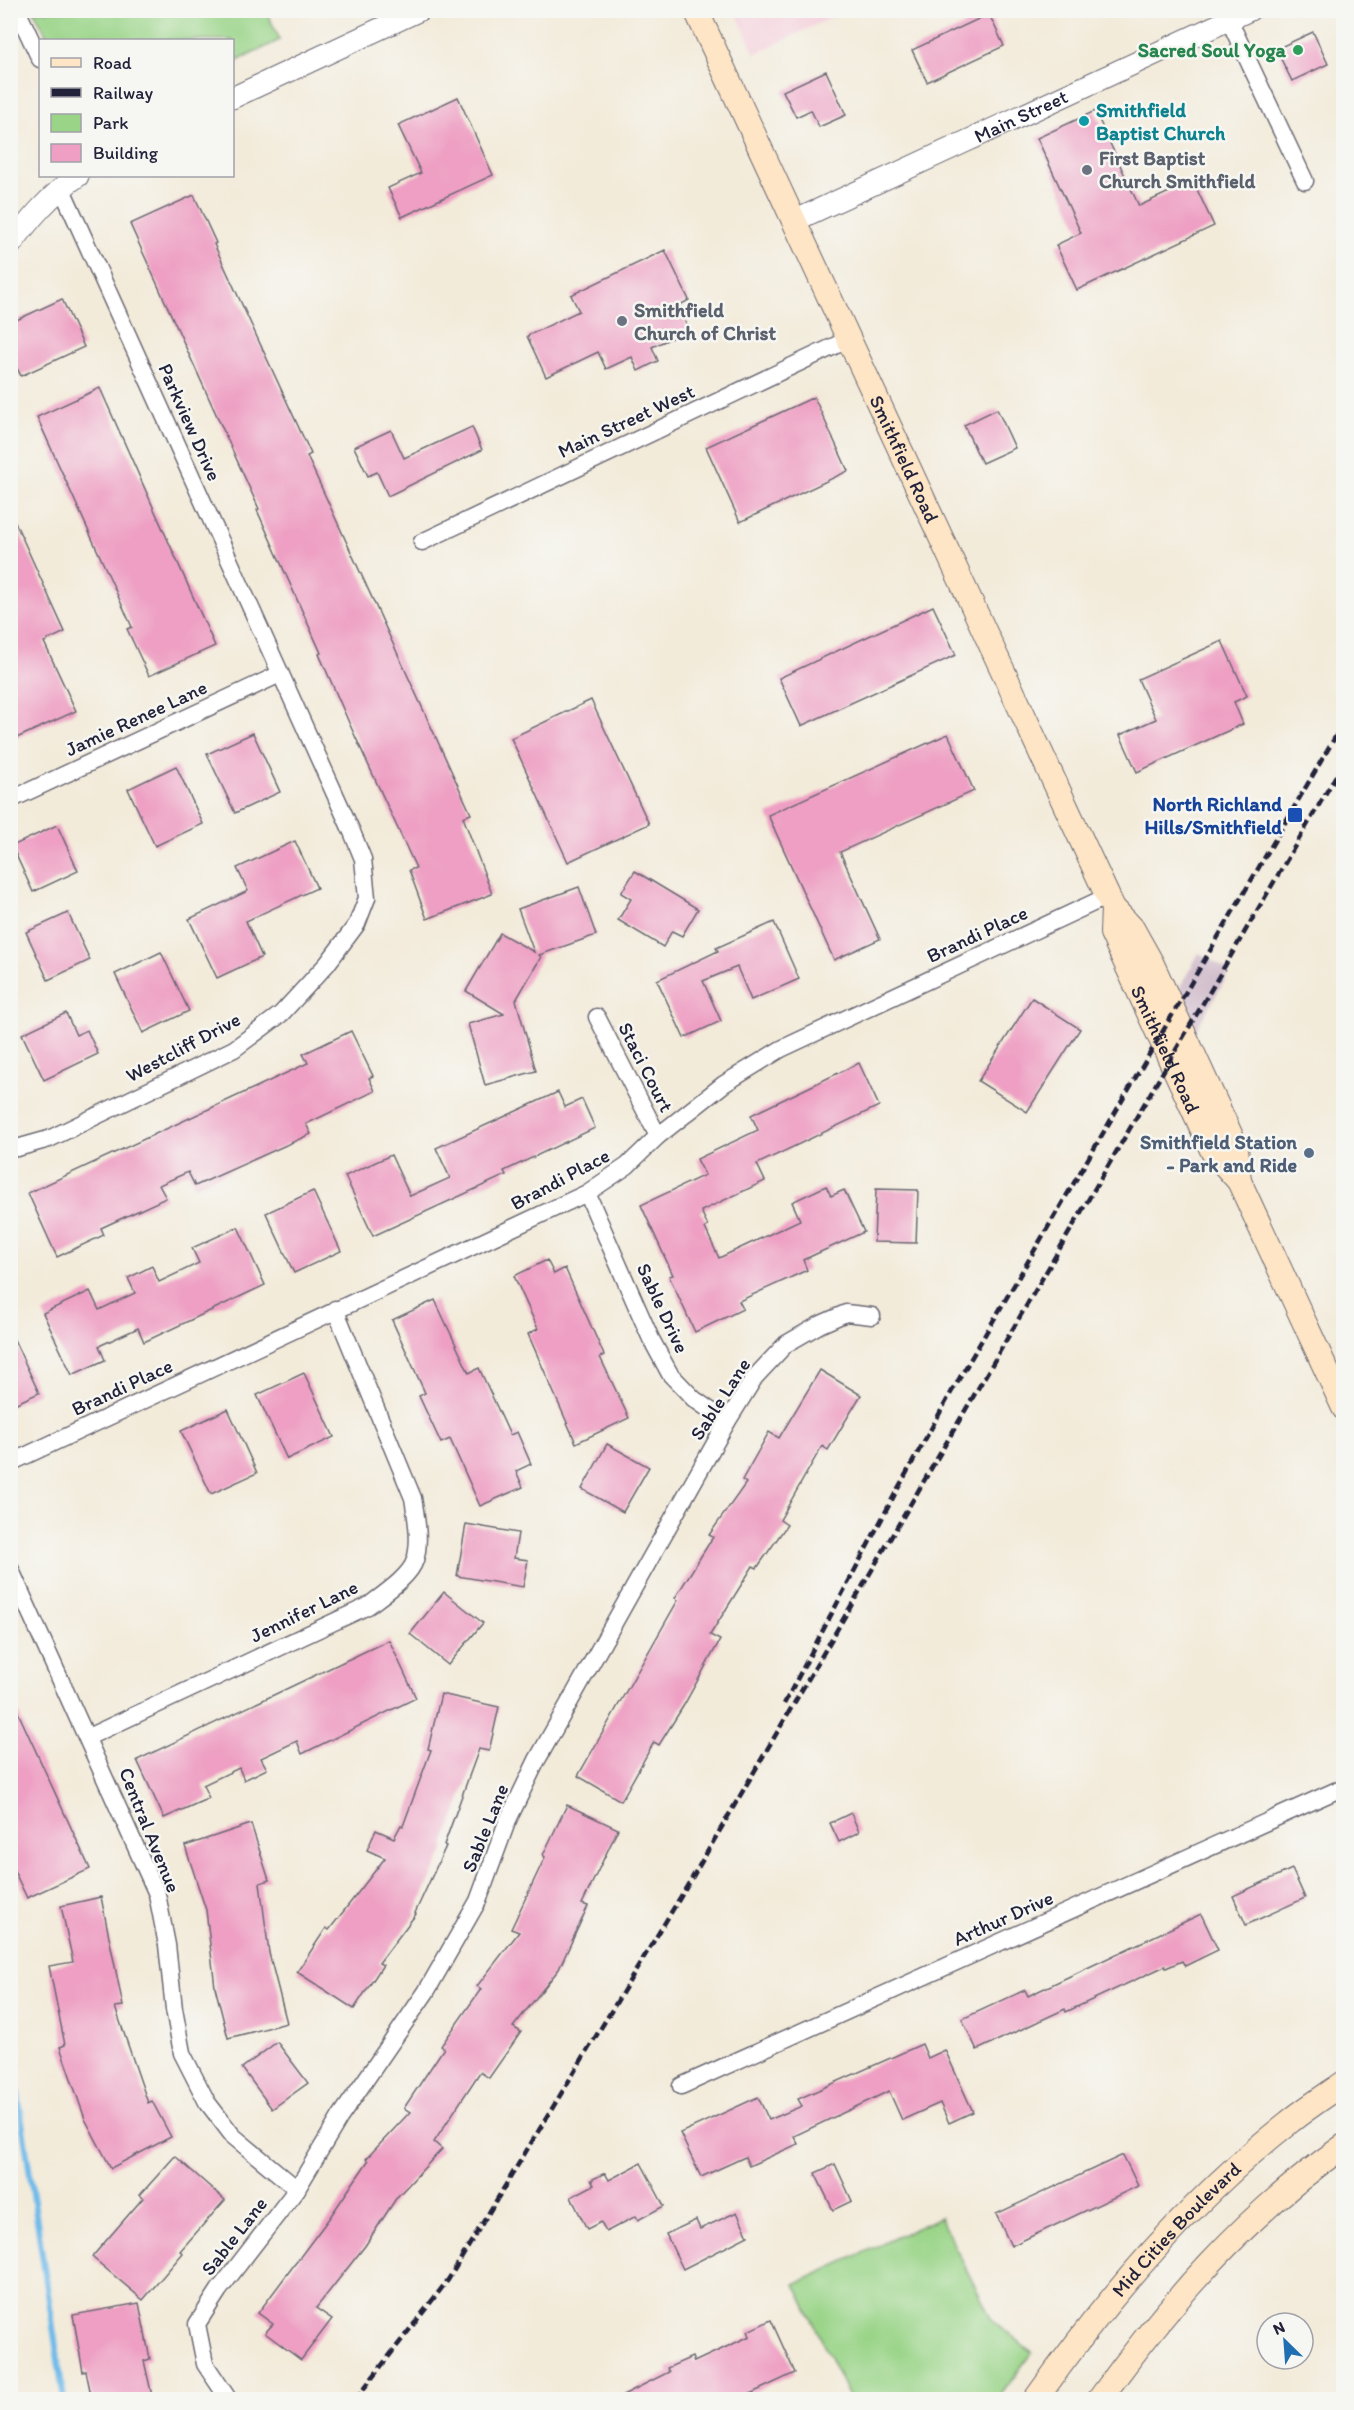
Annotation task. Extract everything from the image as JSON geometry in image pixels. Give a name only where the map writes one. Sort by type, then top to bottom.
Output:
[{"type":"main road","name":"Smithfield Road","points":[[696,10],[1110,902],[1112,933],[1194,1114],[1213,1152],[1239,1180],[1344,1408]]},
{"type":"main road","name":"Mid Cities Boulevard","points":[[1035,2400],[1067,2355],[1137,2269],[1208,2193],[1287,2123],[1344,2083]]},
{"type":"main road","points":[[1100,2400],[1192,2280],[1250,2222],[1321,2162],[1344,2146]]},
{"type":"street","points":[[17,10],[39,57]]},
{"type":"street","points":[[234,97],[420,10]]},
{"type":"street","name":"Main Street","points":[[794,221],[1250,10]]},
{"type":"street","points":[[1229,20],[1305,181]]},
{"type":"street","points":[[10,246],[33,215],[70,181]]},
{"type":"street","name":"Parkview Drive","points":[[70,181],[280,674]]},
{"type":"street","name":"Main Street West","points":[[422,543],[849,339]]},
{"type":"street","name":"Jamie Renee Lane","points":[[10,800],[280,674]]},
{"type":"street","name":"Westcliff Drive","points":[[10,1147],[16,1148],[49,1139],[234,1049],[281,1014],[327,963],[357,924],[367,898],[363,859],[280,674]]},
{"type":"street","name":"Brandi Place","points":[[10,1463],[587,1193],[627,1166],[658,1136],[724,1084],[781,1049],[1110,902]]},
{"type":"street","name":"Staci Court","points":[[597,1017],[658,1136]]},
{"type":"street","name":"Sable Drive","points":[[587,1193],[651,1339],[670,1374],[694,1399],[727,1422]]},
{"type":"street","name":"Jennifer Lane","points":[[88,1737],[368,1606],[400,1580],[415,1560],[417,1530],[413,1498],[335,1310]]},
{"type":"street","name":"Sable Lane","points":[[229,2400],[205,2364],[196,2324],[219,2290],[297,2189],[340,2117],[426,1992],[478,1902],[507,1822],[537,1760],[727,1422],[755,1377],[786,1344],[846,1313],[872,1316]]},
{"type":"street","name":"Central Avenue","points":[[10,1568],[157,1894],[183,2053],[207,2102],[233,2136],[297,2189]]},
{"type":"street","name":"Arthur Drive","points":[[681,2086],[1344,1787]]},
{"type":"shaded area","points":[[735,11],[838,11],[839,14],[755,54]]},
{"type":"shaded area","points":[[1199,953],[1230,971],[1193,1035],[1173,999]]},
{"type":"green space","points":[[34,11],[266,11],[280,40],[234,63],[234,39],[48,39]]},
{"type":"green space","points":[[940,2217],[992,2320],[1032,2352],[998,2399],[850,2399],[795,2284]]},
{"type":"building","points":[[989,14],[1004,46],[927,82],[912,50]]},
{"type":"building","points":[[1313,32],[1328,64],[1292,81],[1276,49]]},
{"type":"building","points":[[826,71],[846,115],[819,127],[811,110],[796,117],[783,91]]},
{"type":"building","points":[[458,97],[493,175],[402,217],[388,188],[421,173],[398,125]]},
{"type":"building","points":[[1095,111],[1139,206],[1193,181],[1214,226],[1077,290],[1056,245],[1081,233],[1037,138]]},
{"type":"building","points":[[194,195],[216,243],[214,244],[311,454],[307,456],[471,814],[463,817],[492,894],[427,919],[409,870],[416,868],[350,725],[319,654],[321,653],[257,510],[259,509],[130,224]]},
{"type":"building","name":"Smithfield Church of Christ","points":[[665,250],[689,300],[678,306],[689,330],[652,347],[658,361],[638,371],[632,357],[606,369],[598,352],[546,377],[527,336],[579,311],[571,295]]},
{"type":"building","points":[[62,299],[84,347],[21,376],[10,354],[10,323]]},
{"type":"building","points":[[100,388],[215,646],[149,676],[127,629],[132,627],[37,417]]},
{"type":"building","points":[[814,397],[848,471],[740,522],[706,447]]},
{"type":"building","points":[[997,409],[1015,448],[982,463],[964,425]]},
{"type":"building","points":[[472,427],[482,450],[388,496],[377,472],[368,476],[354,447],[391,430],[404,458]]},
{"type":"building","points":[[10,511],[65,632],[44,642],[76,711],[10,741]]},
{"type":"building","points":[[933,606],[956,655],[801,726],[779,678]]},
{"type":"building","points":[[1222,641],[1247,696],[1234,702],[1243,724],[1137,772],[1120,735],[1156,719],[1138,679]]},
{"type":"building","points":[[591,700],[649,824],[568,862],[511,738]]},
{"type":"building","points":[[253,733],[280,792],[235,813],[207,754]]},
{"type":"building","points":[[948,734],[974,791],[840,852],[880,939],[834,960],[768,815]]},
{"type":"building","points":[[176,766],[203,824],[155,846],[128,789]]},
{"type":"building","points":[[57,825],[78,871],[33,892],[12,846]]},
{"type":"building","points":[[295,841],[317,888],[246,921],[262,957],[217,978],[189,919],[248,891],[237,868]]},
{"type":"building","points":[[635,871],[698,909],[682,936],[672,931],[663,947],[618,920],[631,899],[621,893]]},
{"type":"building","points":[[579,887],[596,935],[539,955],[541,957],[516,1000],[536,1071],[485,1085],[468,1024],[504,1014],[466,991],[500,933],[534,952],[518,909]]},
{"type":"building","points":[[68,913],[90,960],[48,980],[26,932]]},
{"type":"building","points":[[774,922],[799,979],[751,1000],[737,967],[703,981],[721,1021],[684,1038],[657,980],[718,951],[716,948]]},
{"type":"building","points":[[161,952],[189,1011],[143,1033],[115,974]]},
{"type":"building","points":[[1032,998],[1080,1029],[1027,1112],[978,1081]]},
{"type":"building","points":[[66,1013],[76,1035],[87,1030],[98,1054],[44,1080],[22,1034]]},
{"type":"building","points":[[351,1031],[373,1076],[369,1078],[375,1091],[306,1124],[311,1134],[195,1186],[188,1172],[159,1185],[166,1198],[101,1228],[104,1235],[57,1257],[28,1193],[308,1063],[303,1054]]},
{"type":"building","points":[[859,1063],[879,1106],[757,1164],[765,1181],[701,1211],[708,1226],[705,1228],[719,1258],[800,1220],[792,1202],[826,1186],[831,1196],[844,1190],[864,1232],[803,1260],[807,1270],[739,1301],[743,1309],[695,1332],[669,1276],[673,1275],[641,1205],[705,1175],[697,1159],[758,1130],[751,1115]]},
{"type":"building","points":[[558,1092],[565,1107],[582,1099],[595,1128],[504,1171],[506,1175],[373,1236],[345,1176],[391,1155],[410,1196],[450,1178],[436,1148]]},
{"type":"building","points":[[876,1189],[918,1190],[916,1243],[874,1242]]},
{"type":"building","points":[[313,1191],[341,1251],[294,1273],[266,1213]]},
{"type":"building","points":[[238,1227],[265,1285],[144,1342],[138,1328],[99,1346],[105,1360],[72,1375],[43,1313],[90,1291],[99,1310],[135,1293],[128,1278],[152,1266],[159,1282],[199,1263],[192,1248]]},
{"type":"building","points":[[547,1260],[554,1274],[565,1268],[604,1355],[600,1357],[629,1418],[576,1443],[528,1334],[538,1329],[514,1276]]},
{"type":"building","points":[[435,1300],[469,1373],[479,1368],[510,1435],[517,1432],[531,1464],[516,1471],[523,1487],[480,1506],[450,1439],[441,1443],[419,1396],[425,1393],[392,1320]]},
{"type":"building","points":[[10,1331],[39,1393],[10,1406]]},
{"type":"building","points":[[820,1370],[861,1395],[828,1450],[822,1446],[780,1520],[787,1525],[757,1568],[753,1566],[710,1635],[720,1640],[684,1705],[659,1745],[654,1742],[621,1801],[578,1776],[678,1600],[675,1598],[713,1537],[709,1535],[746,1483],[742,1480],[769,1432],[779,1438]]},
{"type":"building","points":[[304,1373],[334,1437],[287,1459],[257,1395]]},
{"type":"building","points":[[228,1409],[257,1473],[211,1494],[181,1431]]},
{"type":"building","points":[[607,1444],[649,1467],[623,1512],[582,1489]]},
{"type":"building","points":[[466,1524],[518,1533],[514,1558],[528,1560],[523,1587],[457,1576]]},
{"type":"building","points":[[444,1592],[483,1623],[448,1665],[410,1634]]},
{"type":"building","points":[[389,1640],[416,1698],[302,1754],[297,1741],[261,1758],[267,1769],[244,1780],[239,1768],[203,1785],[209,1798],[164,1818],[137,1760]]},
{"type":"building","points":[[441,1694],[499,1707],[489,1751],[479,1749],[444,1845],[446,1846],[416,1914],[379,1963],[383,1965],[354,2009],[297,1972],[326,1928],[329,1930],[385,1858],[367,1850],[376,1830],[394,1838],[401,1825],[403,1826],[431,1750],[428,1749]]},
{"type":"building","points":[[10,1695],[90,1869],[27,1898],[10,1862]]},
{"type":"building","points":[[567,1805],[618,1829],[582,1904],[588,1906],[559,1969],[513,2027],[521,2032],[489,2078],[480,2072],[434,2142],[442,2149],[397,2197],[365,2246],[316,2308],[332,2319],[301,2360],[265,2333],[273,2324],[258,2313],[330,2217],[368,2161],[366,2159],[410,2112],[404,2108],[444,2048],[441,2046],[481,1989],[477,1986],[519,1932],[511,1929]]},
{"type":"building","points":[[851,1813],[859,1832],[839,1842],[830,1823]]},
{"type":"building","points":[[251,1824],[269,1880],[260,1883],[269,1953],[287,2023],[228,2038],[215,1987],[206,1910],[185,1846]]},
{"type":"building","points":[[1292,1869],[1305,1898],[1246,1925],[1233,1896]]},
{"type":"building","points":[[101,1897],[123,2006],[115,2007],[148,2103],[152,2101],[171,2137],[111,2168],[85,2119],[60,2047],[65,2045],[49,1966],[73,1962],[61,1906]]},
{"type":"building","points":[[1201,1914],[1218,1950],[1185,1966],[1182,1961],[1166,1968],[1165,1966],[977,2050],[962,2019],[1025,1990],[1028,1996]]},
{"type":"building","points":[[277,2042],[308,2083],[272,2109],[242,2068]]},
{"type":"building","points":[[922,2044],[928,2058],[945,2050],[973,2112],[949,2123],[940,2103],[902,2120],[889,2091],[794,2136],[798,2144],[749,2166],[745,2157],[701,2177],[680,2133],[758,2097],[769,2120],[802,2106],[798,2099]]},
{"type":"building","points":[[1123,2155],[1138,2186],[1011,2246],[996,2214]]},
{"type":"building","points":[[175,2156],[225,2200],[180,2251],[183,2253],[143,2300],[92,2257],[143,2198],[140,2195]]},
{"type":"building","points":[[641,2163],[664,2206],[638,2220],[636,2216],[606,2232],[601,2222],[587,2229],[571,2197],[594,2185],[591,2180],[605,2173],[609,2180]]},
{"type":"building","points":[[835,2164],[852,2201],[833,2210],[815,2173]]},
{"type":"building","points":[[737,2212],[748,2236],[683,2269],[666,2234],[696,2220],[700,2229]]},
{"type":"building","points":[[139,2303],[150,2359],[144,2361],[153,2400],[92,2400],[86,2371],[83,2372],[73,2315]]},
{"type":"building","points":[[771,2320],[795,2373],[737,2400],[613,2400],[669,2372],[667,2368],[692,2357],[694,2362],[750,2336],[748,2331]]},
{"type":"waterway","points":[[10,2042],[64,2400]]},
{"type":"railway","points":[[784,1704],[952,1391],[1344,722]]},
{"type":"railway","points":[[355,2400],[448,2280],[692,1878],[1344,762]]},
{"type":"place","name":"Sacred Soul Yoga","points":[[1298,50]]},
{"type":"place","name":"Smithfield Baptist Church","points":[[1084,121]]},
{"type":"place","name":"First Baptist Church Smithfield","points":[[1087,170]]},
{"type":"place","name":"Smithfield Church of Christ","points":[[622,321]]},
{"type":"place","name":"North Richland Hills/Smithfield","points":[[1295,815]]},
{"type":"place","name":"Smithfield Station - Park and Ride","points":[[1309,1153]]}]
